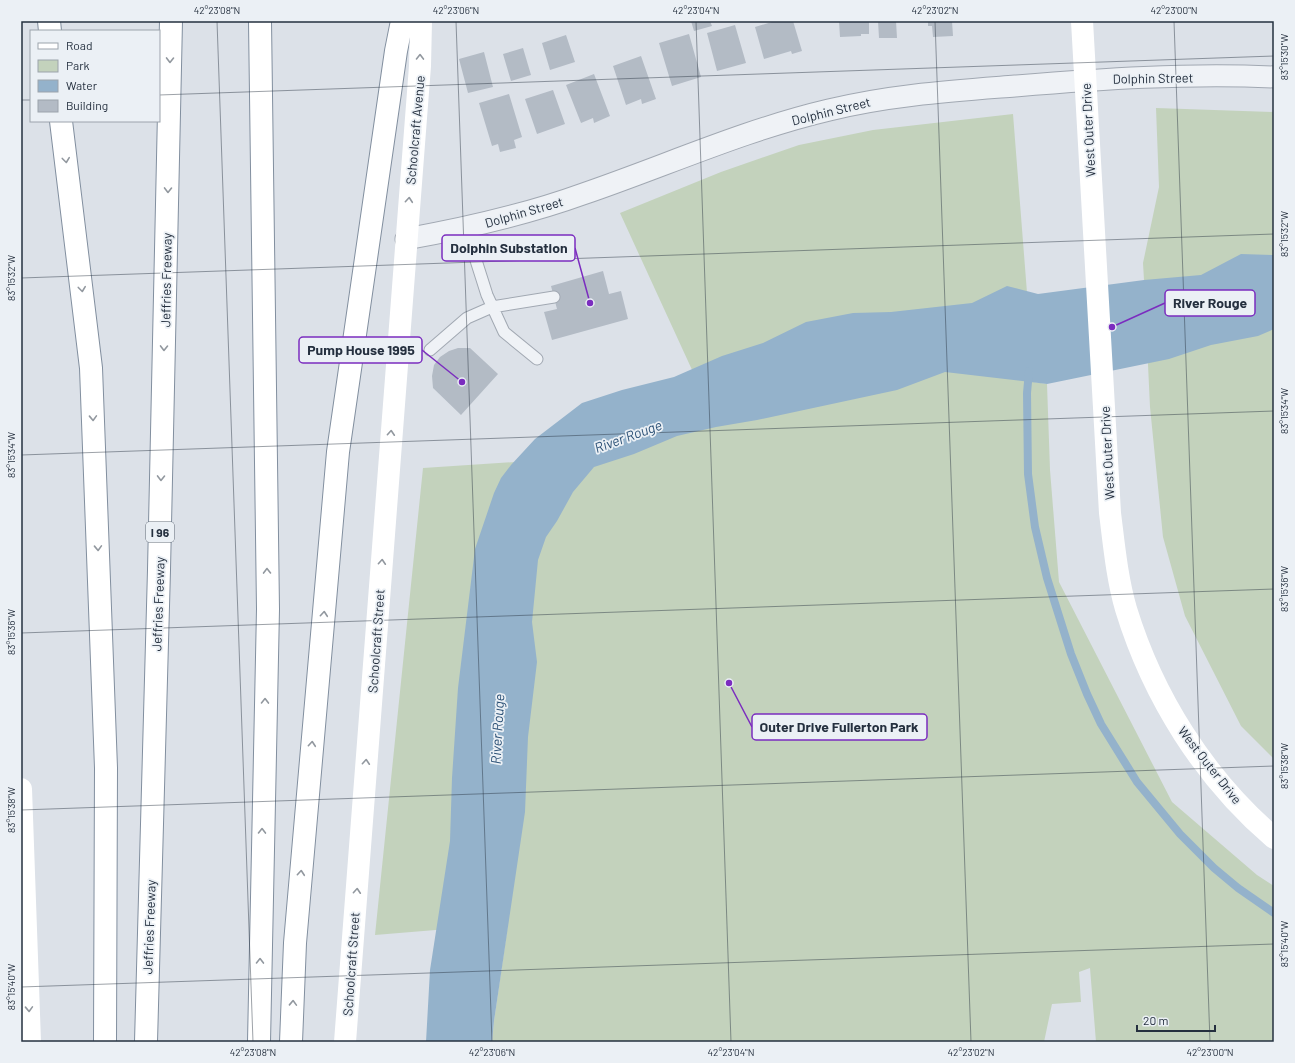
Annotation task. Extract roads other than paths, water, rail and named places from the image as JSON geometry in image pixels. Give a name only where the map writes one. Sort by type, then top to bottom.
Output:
[{"type":"main road","name":"Jeffries Freeway","points":[[146,1042],[160,562],[171,21]]},
{"type":"main road","points":[[259,1042],[268,609],[260,21]]},
{"type":"main road","points":[[291,1042],[295,943],[338,452],[402,21]]},
{"type":"main road","name":"Schoolcraft Avenue","points":[[406,239],[420,66],[420,21]]},
{"type":"main road","name":"West Outer Drive","points":[[1082,21],[1110,513],[1118,573],[1126,608],[1137,642],[1151,675],[1174,718],[1196,752],[1226,790],[1260,826],[1274,838]]},
{"type":"main road","points":[[61,122],[91,368],[106,768],[105,1042]]},
{"type":"main road","name":"Schoolcraft Street","points":[[345,1042],[406,239]]},
{"type":"main road","points":[[21,789],[30,1042]]},
{"type":"street","name":"Dolphin Street","points":[[406,239],[470,227],[536,210],[584,194],[752,132],[828,110],[875,100],[922,93],[1147,76],[1274,77]]},
{"type":"lane","points":[[470,227],[474,254],[487,295],[504,332],[537,359]]},
{"type":"lane","points":[[430,350],[467,318],[492,307],[554,297]]},
{"type":"water","points":[[1241,254],[1274,255],[1274,329],[1258,336],[1211,345],[1169,359],[1047,384],[945,372],[897,390],[677,436],[634,454],[594,467],[573,492],[557,521],[546,537],[538,560],[532,622],[537,662],[528,737],[525,812],[492,1042],[426,1042],[430,970],[450,841],[452,778],[458,688],[475,549],[494,493],[501,478],[535,439],[582,403],[622,390],[674,377],[722,356],[763,343],[806,322],[853,313],[891,312],[972,303],[1007,286],[1038,294],[1144,280],[1201,275]]},
{"type":"waterway","points":[[1029,371],[1027,393],[1028,474],[1035,527],[1047,578],[1071,654],[1087,694],[1101,724],[1137,782],[1180,834],[1214,868],[1238,888],[1274,913]]},
{"type":"place","name":"Dolphin Substation","points":[[590,303]]},
{"type":"place","name":"River Rouge","points":[[1112,327]]},
{"type":"place","name":"Pump House 1995","points":[[462,382]]},
{"type":"place","name":"Outer Drive Fullerton Park","points":[[729,683]]}]
